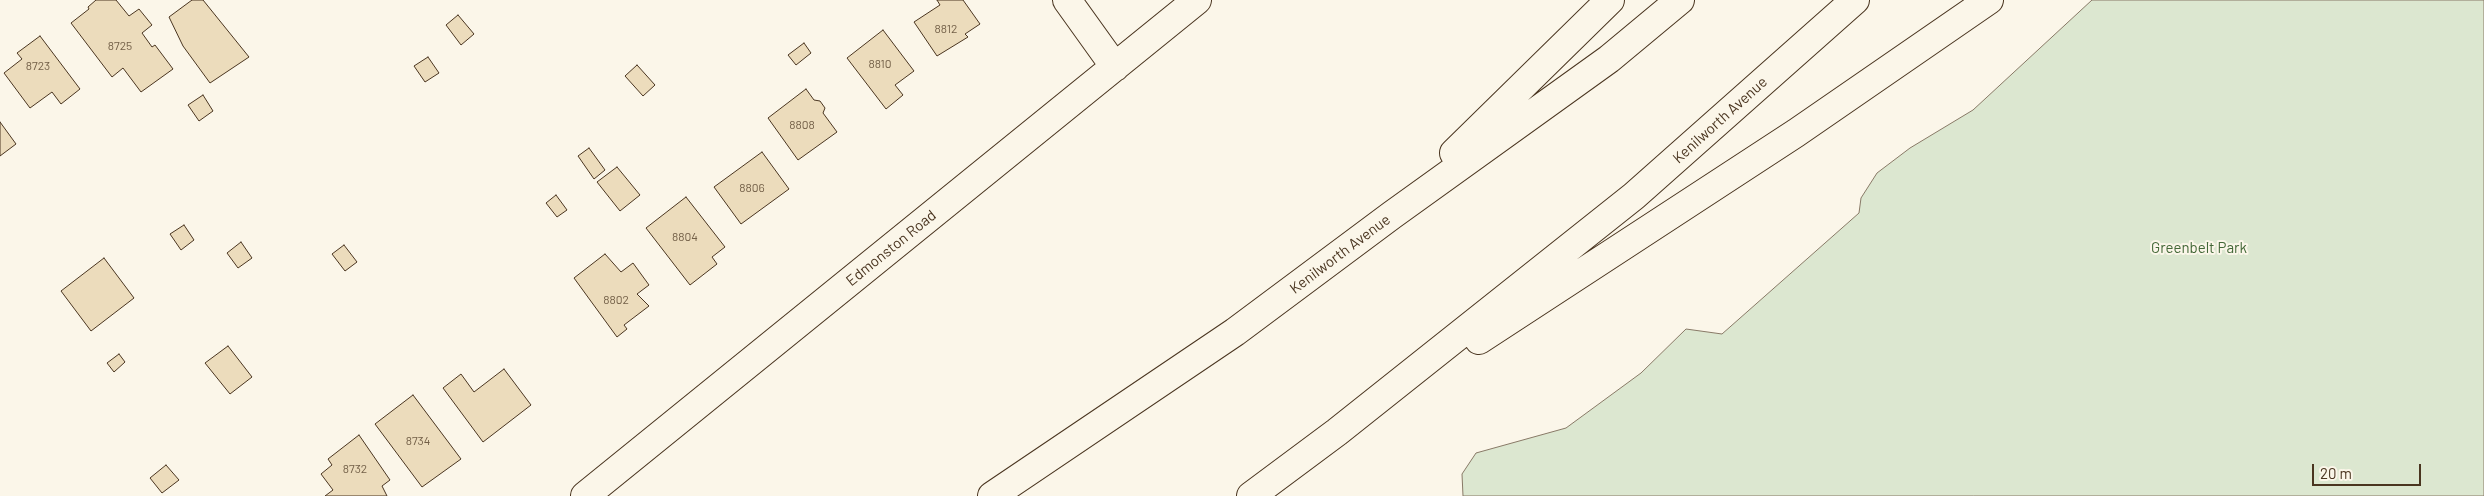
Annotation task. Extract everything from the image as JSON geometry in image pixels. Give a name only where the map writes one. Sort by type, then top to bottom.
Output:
[{"type":"main road","points":[[1067,0],[1115,67]]},
{"type":"main road","name":"Edmonston Road","points":[[585,496],[1198,0]]},
{"type":"main road","points":[[1392,215],[1610,0]]},
{"type":"main road","name":"Kenilworth Avenue","points":[[992,496],[1235,332],[1392,215],[1609,59],[1680,0]]},
{"type":"main road","name":"Kenilworth Avenue","points":[[1251,496],[1337,432],[1634,196],[1855,0]]},
{"type":"main road","points":[[1337,432],[1796,133],[1989,0]]},
{"type":"green space","name":"Greenbelt Park","points":[[2092,0],[2484,0],[2484,496],[1463,496],[1462,474],[1476,453],[1566,428],[1641,373],[1686,329],[1722,334],[1859,213],[1861,198],[1877,173],[1910,148],[1973,110]]},
{"type":"building","points":[[96,0],[116,0],[129,16],[139,9],[152,25],[142,33],[152,47],[155,45],[173,69],[141,92],[123,68],[112,77],[71,23],[89,9],[88,7]]},
{"type":"building","points":[[192,0],[203,0],[249,57],[210,83],[183,46],[169,17]]},
{"type":"building","points":[[937,0],[963,0],[980,24],[965,34],[968,37],[937,56],[914,22],[940,5]]},
{"type":"building","points":[[458,15],[474,34],[461,45],[446,25]]},
{"type":"building","points":[[883,30],[914,71],[895,85],[903,95],[886,109],[847,58]]},
{"type":"building","points":[[40,36],[80,89],[61,104],[52,92],[30,108],[4,73],[22,59],[17,53]]},
{"type":"building","points":[[804,43],[811,53],[796,65],[788,55]]},
{"type":"building","points":[[428,57],[439,73],[425,82],[414,66]]},
{"type":"building","points":[[637,65],[655,85],[643,96],[625,76]]},
{"type":"building","points":[[806,89],[814,100],[820,101],[825,108],[823,113],[837,132],[798,160],[768,118]]},
{"type":"building","points":[[203,95],[213,111],[199,121],[188,105]]},
{"type":"building","points":[[0,122],[16,144],[0,156]]},
{"type":"building","points":[[589,148],[605,170],[594,179],[578,156]]},
{"type":"building","points":[[762,152],[789,189],[741,224],[714,187]]},
{"type":"building","points":[[617,167],[640,195],[620,211],[597,182]]},
{"type":"building","points":[[556,195],[567,210],[557,217],[546,203]]},
{"type":"building","points":[[686,197],[725,247],[712,257],[717,264],[690,285],[646,228]]},
{"type":"building","points":[[184,225],[194,240],[181,250],[170,234]]},
{"type":"building","points":[[241,242],[252,258],[238,268],[227,253]]},
{"type":"building","points":[[344,245],[357,262],[345,271],[332,254]]},
{"type":"building","points":[[605,254],[621,272],[633,263],[649,285],[637,294],[649,306],[624,325],[627,329],[617,337],[574,278]]},
{"type":"building","points":[[104,258],[134,298],[91,331],[61,291]]},
{"type":"building","points":[[228,346],[252,377],[230,394],[205,363]]},
{"type":"building","points":[[119,354],[125,362],[114,372],[107,363]]},
{"type":"building","points":[[504,369],[531,405],[483,442],[443,388],[461,374],[474,392]]},
{"type":"building","points":[[413,395],[461,459],[422,487],[375,424]]},
{"type":"building","points":[[359,435],[390,480],[382,486],[387,496],[325,496],[333,490],[321,474],[332,465],[328,459]]},
{"type":"building","points":[[166,465],[179,480],[162,493],[150,478]]}]
